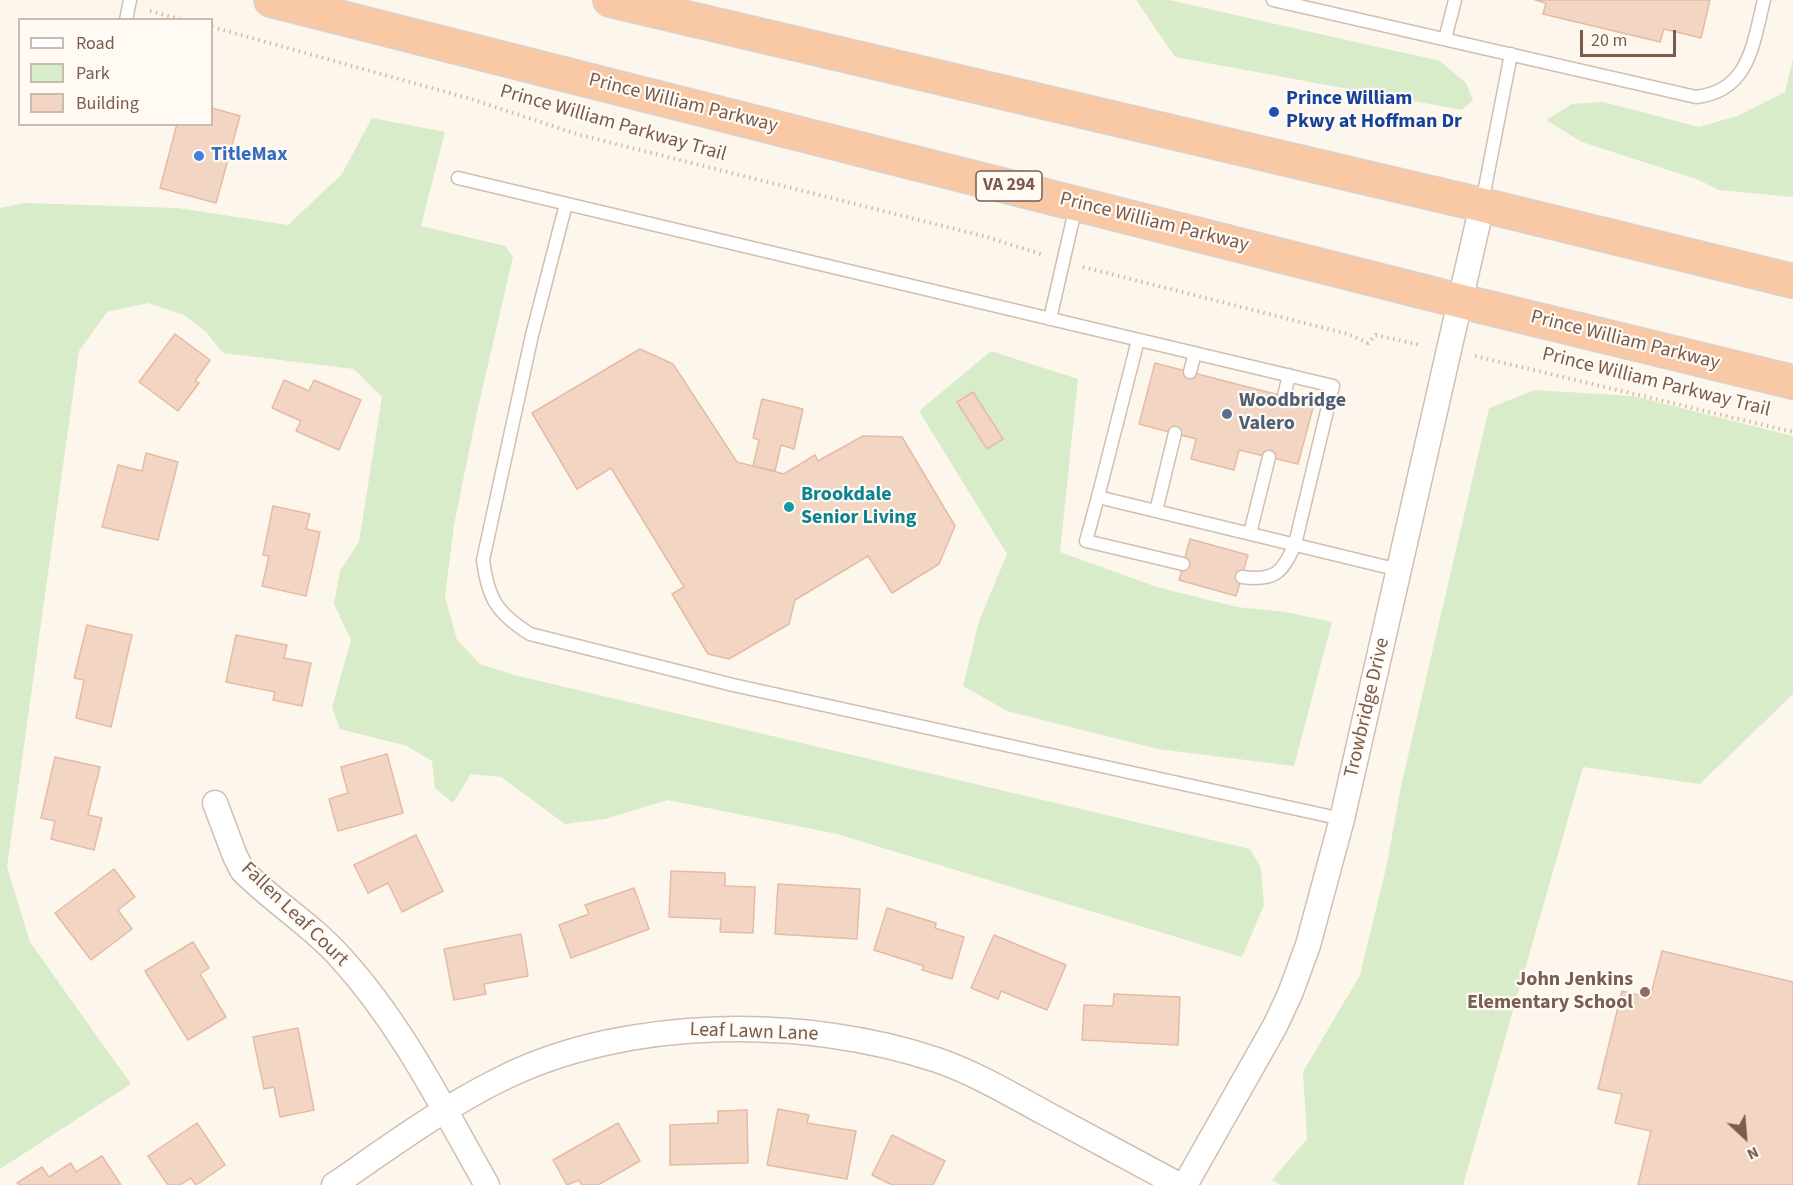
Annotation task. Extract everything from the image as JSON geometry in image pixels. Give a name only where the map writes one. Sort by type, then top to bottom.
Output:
[{"type":"highway","name":"Prince William Parkway","points":[[271,0],[1460,301],[1793,382]]},
{"type":"highway","points":[[610,0],[1482,205],[1793,281]]},
{"type":"street","name":"Trowbridge Drive","points":[[1185,1185],[1275,1026],[1290,994],[1308,945],[1342,819],[1482,205]]},
{"type":"street","name":"Fallen Leaf Court","points":[[215,803],[242,870],[324,941],[378,1003],[487,1185]]},
{"type":"street","name":"Leaf Lawn Lane","points":[[334,1185],[444,1110],[502,1078],[561,1054],[623,1039],[686,1030],[754,1029],[830,1036],[918,1055],[980,1077],[1179,1185]]},
{"type":"lane","points":[[126,18],[130,0]]},
{"type":"lane","points":[[1274,0],[1696,97],[1710,95],[1724,88],[1740,75],[1750,58],[1764,0]]},
{"type":"lane","points":[[1445,39],[1455,0]]},
{"type":"lane","points":[[1482,205],[1511,54]]},
{"type":"lane","points":[[458,178],[1333,386],[1295,544],[1284,566],[1275,574],[1261,580],[1242,577]]},
{"type":"lane","points":[[1050,319],[1077,203]]},
{"type":"lane","points":[[566,204],[532,336],[483,560],[486,584],[497,606],[510,621],[530,634],[733,684],[1342,819]]},
{"type":"lane","points":[[1138,340],[1086,541],[1183,564]]},
{"type":"lane","points":[[1190,372],[1195,353]]},
{"type":"lane","points":[[1284,396],[1289,375]]},
{"type":"lane","points":[[1156,511],[1175,433]]},
{"type":"lane","points":[[1250,533],[1269,457]]},
{"type":"lane","points":[[1098,496],[1399,570]]},
{"type":"path","name":"Prince William Parkway Trail","points":[[213,27],[471,99],[580,135],[1008,244]]},
{"type":"path","points":[[1101,273],[1348,333],[1368,343],[1376,335]]},
{"type":"path","name":"Prince William Parkway Trail","points":[[1511,363],[1793,432]]},
{"type":"green space","points":[[1136,0],[1169,0],[1440,61],[1466,83],[1473,100],[1462,110],[1175,57]]},
{"type":"green space","points":[[1793,59],[1793,197],[1719,190],[1699,180],[1582,142],[1546,120],[1572,104],[1603,102],[1699,127],[1737,116],[1785,92]]},
{"type":"green space","points":[[372,118],[445,132],[421,226],[505,246],[513,257],[477,412],[454,525],[445,597],[457,640],[480,664],[514,675],[1250,849],[1261,868],[1264,905],[1242,957],[837,834],[668,800],[605,819],[565,824],[501,777],[471,774],[453,803],[435,788],[432,761],[407,746],[340,729],[332,707],[351,640],[334,604],[340,571],[359,542],[382,397],[354,369],[223,353],[206,332],[184,315],[148,303],[107,312],[79,351],[7,867],[30,942],[131,1084],[0,1169],[0,208],[25,203],[178,208],[288,225],[342,174]]},
{"type":"green space","points":[[991,351],[1078,379],[1060,552],[1157,587],[1237,607],[1286,612],[1332,622],[1294,766],[1158,749],[1007,711],[963,686],[979,621],[1007,554],[919,411]]},
{"type":"green space","points":[[1535,390],[1633,396],[1793,436],[1793,694],[1700,784],[1583,767],[1463,1185],[1280,1185],[1272,1180],[1307,1139],[1303,1072],[1360,975],[1387,864],[1401,786],[1489,408]]},
{"type":"building","points":[[1535,0],[1710,0],[1701,38],[1664,29],[1660,42],[1543,14],[1546,3]]},
{"type":"building","name":"TitleMax","points":[[213,108],[240,116],[216,203],[160,188],[176,126],[213,126]]},
{"type":"building","points":[[175,334],[210,360],[195,381],[199,383],[178,411],[139,382]]},
{"type":"building","name":"Brookdale Senior Living","points":[[640,349],[673,364],[737,462],[784,474],[815,455],[818,461],[863,436],[902,437],[955,526],[939,564],[892,593],[868,556],[795,600],[789,624],[729,659],[708,654],[672,594],[684,587],[611,468],[577,489],[532,413]]},
{"type":"building","name":"Woodbridge Valero","points":[[1155,363],[1314,404],[1298,464],[1239,450],[1234,470],[1191,459],[1196,439],[1139,424]]},
{"type":"building","points":[[284,380],[309,391],[314,380],[361,400],[339,450],[296,431],[301,421],[272,408]]},
{"type":"building","points":[[973,392],[1003,439],[987,449],[957,402]]},
{"type":"building","points":[[762,399],[803,409],[794,449],[781,445],[775,471],[753,466],[759,440],[753,438]]},
{"type":"building","points":[[146,453],[178,462],[158,540],[102,527],[118,465],[142,471]]},
{"type":"building","points":[[273,506],[310,514],[306,529],[320,532],[306,596],[262,586],[269,556],[263,555]]},
{"type":"building","points":[[1190,539],[1248,555],[1236,596],[1179,580]]},
{"type":"building","points":[[87,625],[132,635],[111,727],[76,718],[84,680],[74,678]]},
{"type":"building","points":[[236,635],[287,645],[284,658],[311,663],[302,706],[273,700],[275,692],[226,682]]},
{"type":"building","points":[[387,754],[403,813],[338,831],[329,799],[348,793],[341,767]]},
{"type":"building","points":[[55,757],[100,767],[88,815],[102,818],[94,850],[51,839],[55,821],[41,818]]},
{"type":"building","points":[[416,835],[443,891],[402,912],[388,883],[368,893],[354,865]]},
{"type":"building","points":[[114,869],[135,897],[118,910],[132,929],[91,960],[55,913]]},
{"type":"building","points":[[671,871],[725,873],[725,886],[755,887],[753,933],[720,932],[721,919],[669,917]]},
{"type":"building","points":[[778,884],[860,889],[857,939],[775,934]]},
{"type":"building","points":[[634,888],[649,929],[571,958],[559,925],[589,914],[585,905]]},
{"type":"building","points":[[887,908],[936,923],[935,928],[964,937],[952,979],[922,970],[924,966],[874,950]]},
{"type":"building","points":[[521,934],[528,976],[484,984],[486,994],[454,1000],[444,949]]},
{"type":"building","points":[[994,935],[1066,965],[1047,1010],[1001,991],[998,999],[971,988]]},
{"type":"building","points":[[193,942],[209,968],[200,974],[226,1017],[188,1040],[145,971]]},
{"type":"building","points":[[1662,951],[1793,982],[1793,1185],[1638,1185],[1651,1131],[1615,1123],[1622,1094],[1598,1089],[1622,991],[1650,998]]},
{"type":"building","points":[[1114,994],[1180,997],[1178,1045],[1082,1040],[1084,1005],[1113,1006]]},
{"type":"building","points":[[298,1028],[314,1110],[280,1117],[274,1087],[264,1089],[253,1037]]},
{"type":"building","points":[[778,1109],[809,1115],[807,1123],[856,1131],[847,1179],[767,1165]]},
{"type":"building","points":[[747,1110],[748,1163],[670,1165],[670,1125],[718,1123],[718,1111]]},
{"type":"building","points":[[197,1123],[225,1165],[196,1185],[191,1178],[180,1185],[168,1185],[148,1156]]},
{"type":"building","points":[[618,1123],[640,1161],[598,1185],[582,1185],[579,1180],[567,1185],[553,1160]]},
{"type":"building","points":[[892,1135],[945,1161],[933,1185],[892,1185],[872,1175]]},
{"type":"building","points":[[102,1156],[121,1185],[19,1185],[17,1183],[42,1167],[49,1177],[71,1163],[76,1172]]},
{"type":"place","name":"Prince William Pkwy at Hoffman Dr","points":[[1274,112]]},
{"type":"place","name":"TitleMax","points":[[199,156]]},
{"type":"place","name":"Woodbridge Valero","points":[[1227,414]]},
{"type":"place","name":"Brookdale Senior Living","points":[[789,507]]},
{"type":"place","name":"John Jenkins Elementary School","points":[[1645,992]]}]
